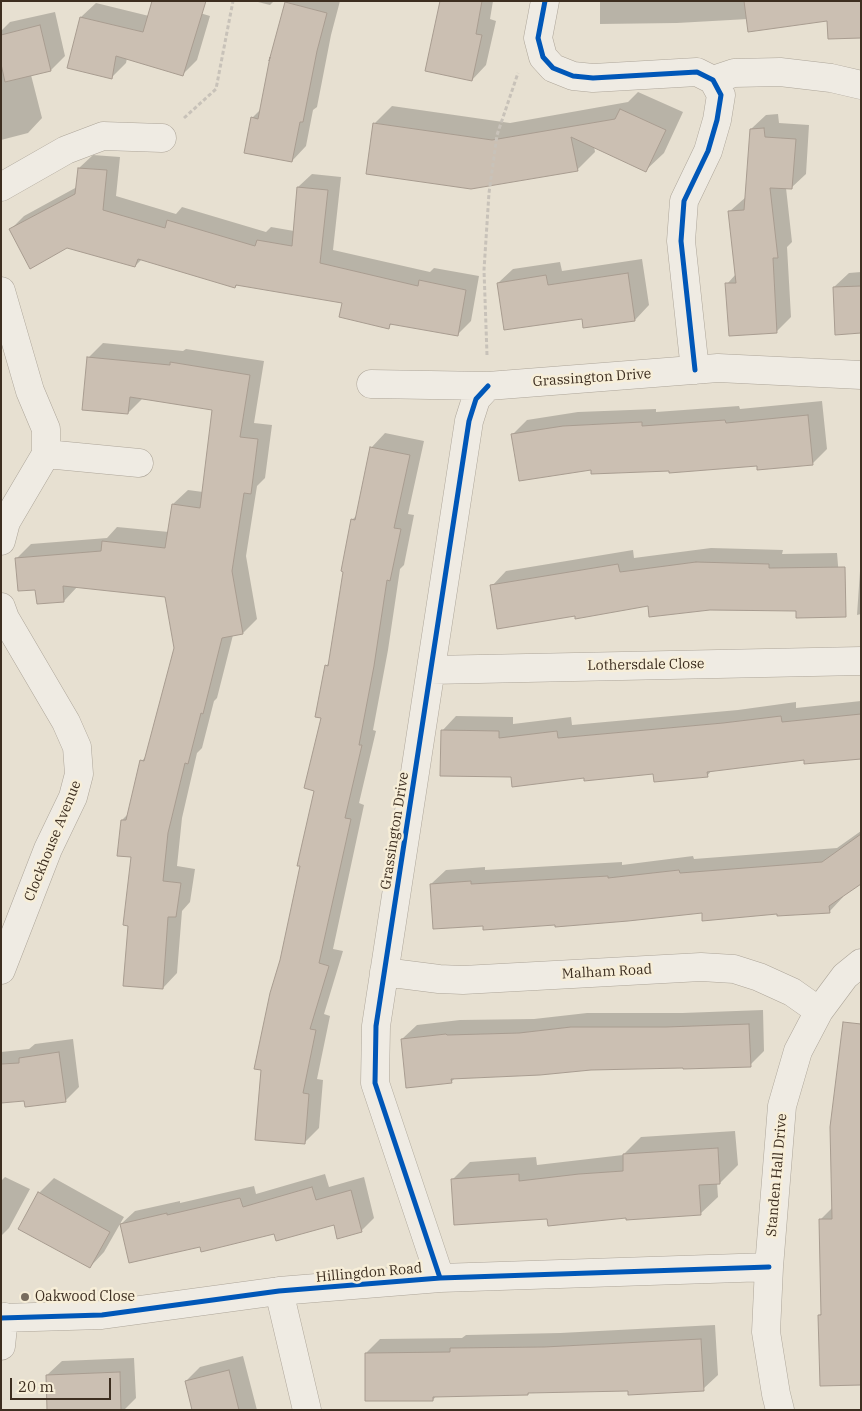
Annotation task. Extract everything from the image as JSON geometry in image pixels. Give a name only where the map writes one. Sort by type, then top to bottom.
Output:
[{"type":"street","points":[[545,1],[538,38],[543,57],[553,68],[573,76],[593,78],[697,72],[713,80],[721,95],[717,120],[708,151],[684,201],[681,241],[696,370]]},
{"type":"street","points":[[713,80],[734,73],[780,72],[831,78],[861,85]]},
{"type":"street","points":[[1,187],[66,150],[103,136],[162,138]]},
{"type":"street","points":[[1,290],[30,392],[46,429],[46,454],[6,522],[1,541]]},
{"type":"street","name":"Grassington Drive","points":[[371,384],[488,386],[718,368],[861,375]]},
{"type":"street","name":"Grassington Drive","points":[[440,1278],[375,1083],[376,1026],[469,422],[476,399],[488,386]]},
{"type":"street","points":[[46,454],[139,463]]},
{"type":"street","name":"Clockhouse Avenue","points":[[1,608],[66,722],[77,747],[80,774],[73,797],[48,849],[1,970]]},
{"type":"street","name":"Lothersdale Close","points":[[431,670],[861,661]]},
{"type":"street","name":"Standen Hall Drive","points":[[780,1410],[766,1332],[769,1267],[782,1106],[798,1051],[819,1011],[845,976],[861,963]]},
{"type":"street","name":"Malham Road","points":[[384,972],[463,980],[701,967],[734,968],[792,992],[819,1011]]},
{"type":"street","name":"Hillingdon Road","points":[[3,1317],[102,1315],[279,1292],[440,1278],[769,1267]]},
{"type":"street","points":[[279,1292],[307,1410]]},
{"type":"street","points":[[1,1346],[3,1317]]},
{"type":"path","points":[[162,138],[216,89],[233,1]]},
{"type":"path","points":[[488,386],[484,270],[490,184],[497,135],[516,76],[538,38]]},
{"type":"building","points":[[152,1],[206,1],[183,76],[116,56],[112,79],[67,68],[80,17],[143,32]]},
{"type":"building","points":[[440,1],[482,1],[476,34],[482,35],[472,81],[425,71]]},
{"type":"building","points":[[744,1],[861,1],[861,38],[828,39],[827,21],[748,32]]},
{"type":"building","points":[[285,2],[327,13],[317,51],[303,122],[300,122],[292,162],[244,153],[251,117],[258,119],[270,58]]},
{"type":"building","points":[[40,25],[51,71],[5,82],[1,64],[1,35]]},
{"type":"building","points":[[620,109],[666,130],[646,172],[571,137],[578,171],[471,189],[366,174],[373,123],[492,140],[615,119]]},
{"type":"building","points":[[764,128],[765,137],[796,139],[792,189],[770,188],[778,258],[773,258],[777,333],[729,336],[725,283],[736,283],[728,211],[744,210],[750,129]]},
{"type":"building","points":[[78,168],[107,170],[103,210],[165,228],[167,220],[255,246],[257,240],[292,246],[297,187],[328,190],[320,263],[418,286],[419,280],[466,290],[458,336],[390,324],[389,329],[339,317],[342,303],[236,285],[235,288],[138,259],[135,267],[67,248],[30,269],[9,229],[75,194]]},
{"type":"building","points":[[628,273],[635,321],[583,328],[582,319],[504,330],[497,283],[546,275],[548,285]]},
{"type":"building","points":[[861,286],[861,333],[835,335],[833,287]]},
{"type":"building","points":[[87,357],[170,365],[170,362],[250,375],[240,437],[258,439],[251,494],[244,493],[232,571],[243,634],[222,638],[203,714],[201,713],[188,764],[185,763],[168,833],[163,881],[181,883],[176,917],[168,917],[163,989],[123,986],[128,926],[123,925],[131,857],[117,856],[121,820],[126,820],[140,760],[144,761],[174,648],[165,597],[63,586],[64,602],[37,604],[35,590],[18,591],[15,558],[101,551],[102,541],[165,548],[172,504],[200,508],[212,410],[130,397],[128,414],[82,410]]},
{"type":"building","points":[[808,415],[813,465],[757,470],[757,466],[669,473],[669,471],[591,474],[591,470],[519,481],[511,434],[563,426],[642,422],[642,426],[725,420],[726,423]]},
{"type":"building","points":[[370,447],[410,455],[394,528],[401,529],[390,581],[387,580],[374,666],[359,745],[362,745],[345,818],[351,819],[319,963],[329,966],[310,1029],[316,1030],[303,1093],[309,1094],[305,1144],[255,1140],[261,1070],[254,1069],[270,993],[280,960],[300,866],[297,866],[314,791],[304,788],[321,718],[315,717],[325,665],[328,666],[343,572],[341,571],[351,519],[355,520]]},
{"type":"building","points":[[696,562],[769,564],[769,568],[845,567],[846,617],[796,618],[796,611],[710,610],[649,617],[648,606],[575,619],[575,616],[497,629],[490,585],[618,564],[620,572]]},
{"type":"building","points":[[861,714],[861,759],[804,764],[804,760],[707,772],[708,777],[654,782],[653,774],[584,781],[584,778],[512,787],[511,777],[440,776],[441,730],[499,731],[499,738],[557,731],[558,738],[781,716],[782,722]]},
{"type":"building","points":[[861,834],[861,884],[829,906],[830,913],[777,916],[777,914],[702,921],[702,913],[555,927],[555,925],[483,930],[483,926],[433,929],[430,884],[471,881],[471,884],[608,876],[608,878],[679,870],[680,873],[822,862]]},
{"type":"building","points":[[843,1022],[861,1024],[861,1385],[820,1386],[818,1315],[821,1315],[819,1219],[832,1219],[830,1127]]},
{"type":"building","points":[[749,1024],[751,1067],[591,1070],[540,1075],[451,1079],[452,1083],[406,1088],[401,1039],[446,1034],[519,1033],[571,1027],[666,1027]]},
{"type":"building","points":[[59,1052],[66,1102],[25,1107],[24,1101],[1,1103],[1,1064],[19,1063],[19,1058]]},
{"type":"building","points":[[718,1148],[720,1184],[699,1185],[701,1215],[626,1220],[626,1218],[548,1226],[547,1219],[454,1225],[451,1179],[519,1174],[519,1181],[623,1171],[623,1154]]},
{"type":"building","points":[[312,1187],[316,1200],[351,1190],[362,1232],[337,1239],[334,1225],[276,1241],[274,1234],[201,1252],[200,1247],[129,1263],[120,1224],[240,1198],[243,1207]]},
{"type":"building","points":[[38,1192],[110,1232],[90,1268],[18,1229]]},
{"type":"building","points":[[701,1339],[704,1391],[628,1395],[628,1391],[528,1393],[528,1395],[433,1397],[433,1401],[365,1401],[365,1353],[450,1352],[450,1348],[544,1347]]},
{"type":"building","points":[[229,1370],[239,1410],[192,1410],[185,1381]]},
{"type":"building","points":[[120,1372],[121,1410],[47,1410],[46,1375]]},
{"type":"cycle path","points":[[545,1],[538,38],[543,57],[553,68],[573,76],[593,78],[697,72],[713,80],[721,95],[717,120],[708,151],[684,201],[681,241],[695,370]]},
{"type":"cycle path","points":[[440,1278],[375,1083],[376,1026],[469,421],[476,399],[488,386]]},
{"type":"cycle path","points":[[1,1318],[102,1315],[279,1291],[440,1278],[769,1267]]},
{"type":"place","name":"Oakwood Close","points":[[25,1297]]}]
